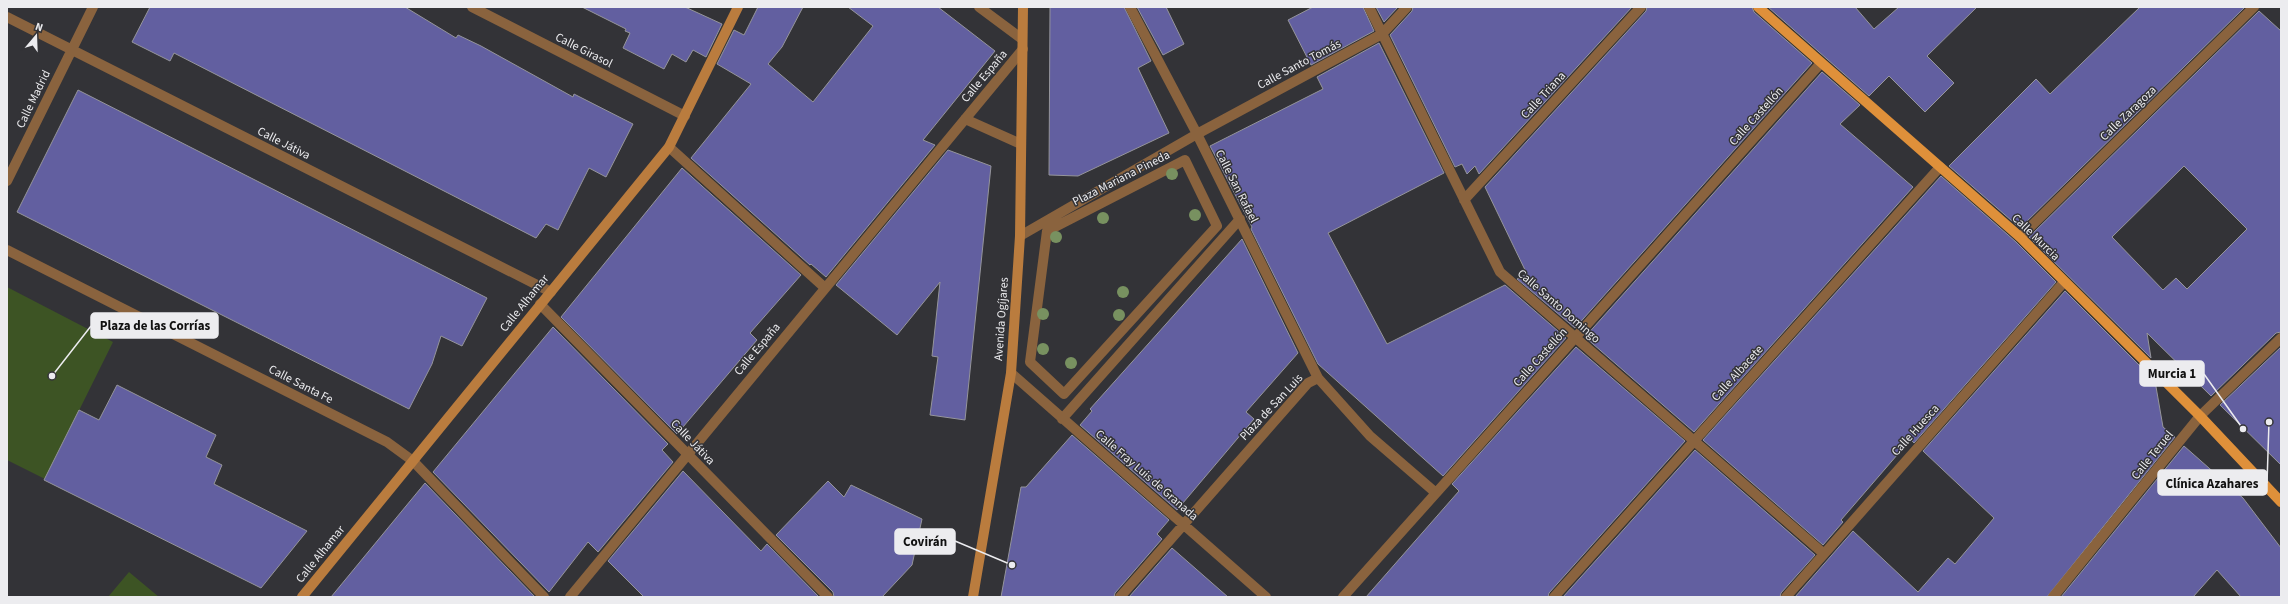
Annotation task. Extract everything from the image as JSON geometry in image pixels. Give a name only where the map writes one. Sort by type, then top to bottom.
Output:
[{"type":"main road","name":"Calle Murcia","points":[[1758,7],[2020,237],[2200,416],[2281,502]]},
{"type":"street","name":"Calle Madrid","points":[[7,181],[93,7]]},
{"type":"street","name":"Calle Girasol","points":[[472,7],[685,116]]},
{"type":"street","name":"Calle Alhamar","points":[[302,597],[669,147],[738,7]]},
{"type":"street","points":[[979,7],[1023,44]]},
{"type":"street","name":"Avenida Ogíjares","points":[[973,597],[1011,373],[1020,236],[1023,7]]},
{"type":"street","name":"Calle San Rafael","points":[[1130,7],[1197,134],[1318,378]]},
{"type":"street","name":"Calle Santo Domingo","points":[[1369,7],[1500,272],[1823,552]]},
{"type":"street","name":"Calle Santo Tomás","points":[[1197,134],[1382,34],[1407,7]]},
{"type":"street","name":"Calle Triana","points":[[1464,200],[1641,7]]},
{"type":"street","name":"Calle Zaragoza","points":[[2020,237],[2254,7]]},
{"type":"street","name":"Calle Játiva","points":[[7,17],[550,292]]},
{"type":"street","name":"Calle España","points":[[570,597],[824,287],[966,118],[1023,44]]},
{"type":"street","name":"Calle Castellón","points":[[1343,597],[1821,63]]},
{"type":"street","name":"Calle España","points":[[966,118],[1021,144]]},
{"type":"street","name":"Plaza Mariana Pineda","points":[[1020,236],[1197,134]]},
{"type":"street","points":[[669,147],[824,287]]},
{"type":"street","name":"Plaza Mariana Pineda","points":[[1185,160],[1217,226],[1064,394],[1030,362],[1047,231],[1185,160]]},
{"type":"street","name":"Calle Albacete","points":[[1554,597],[1940,167]]},
{"type":"street","points":[[1062,419],[1240,219]]},
{"type":"street","name":"Calle Santa Fe","points":[[7,250],[387,442],[413,461],[544,597]]},
{"type":"street","name":"Calle Huesca","points":[[1786,597],[1823,552],[2064,282]]},
{"type":"street","name":"Calle Játiva","points":[[540,304],[686,455],[828,597]]},
{"type":"street","name":"Calle Teruel","points":[[2053,597],[2200,416],[2281,338]]},
{"type":"street","name":"Calle Fray Luis de Granada","points":[[1011,373],[1266,597]]},
{"type":"street","name":"Plaza de San Luis","points":[[1120,597],[1308,383],[1318,378],[1370,436],[1436,493]]},
{"type":"green space","points":[[7,287],[113,342],[45,479],[7,460]]},
{"type":"green space","points":[[129,572],[159,597],[108,597]]},
{"type":"building","points":[[150,7],[405,7],[456,38],[458,35],[481,46],[573,97],[574,94],[633,124],[606,177],[589,168],[558,230],[546,224],[536,238],[174,53],[170,61],[132,42]]},
{"type":"building","points":[[582,7],[685,7],[722,24],[706,57],[693,50],[686,62],[672,54],[664,69],[623,48],[630,33],[625,31],[626,29]]},
{"type":"building","points":[[758,7],[803,7],[782,47],[768,64],[813,102],[873,26],[848,7],[938,7],[995,51],[923,140],[935,145],[826,277],[811,264],[810,265],[691,158],[751,84],[717,64],[734,30],[744,35]]},
{"type":"building","points":[[1050,7],[1124,7],[1151,61],[1138,68],[1169,133],[1078,176],[1049,175]]},
{"type":"building","points":[[1137,7],[1166,7],[1184,44],[1163,55]]},
{"type":"building","points":[[1313,7],[1363,7],[1374,31],[1311,65],[1288,20]]},
{"type":"building","points":[[1376,7],[1398,7],[1384,22]]},
{"type":"building","points":[[1413,7],[1632,7],[1479,174],[1475,166],[1467,174],[1462,164],[1455,167],[1390,35],[1412,11]]},
{"type":"building","points":[[1647,7],[1752,7],[1754,12],[1812,63],[1575,328],[1517,279],[1527,274],[1485,187],[1646,11]]},
{"type":"building","points":[[1768,7],[1855,7],[1874,29],[1899,7],[1977,7],[1927,56],[1954,83],[1925,112],[1889,76],[1869,96]]},
{"type":"building","points":[[2140,7],[2245,7],[2020,228],[1949,166],[2036,79],[2050,94]]},
{"type":"building","points":[[2259,11],[2281,31],[2281,332],[2276,333],[2211,396],[2147,333],[2151,358],[2029,237]],"holes":[[[2184,166],[2247,229],[2187,289],[2176,278],[2163,290],[2112,237]]]},
{"type":"building","points":[[1379,43],[1444,173],[1328,233],[1387,344],[1505,285],[1566,338],[1443,476],[1318,364],[1251,229],[1252,227],[1210,146],[1323,89],[1317,77]]},
{"type":"building","points":[[1822,72],[1860,105],[1840,124],[1913,187],[1694,432],[1585,337]]},
{"type":"building","points":[[78,90],[487,298],[462,346],[441,336],[432,364],[409,409],[17,212]]},
{"type":"building","points":[[948,150],[991,166],[965,420],[930,415],[938,357],[932,356],[940,282],[897,335],[836,285]]},
{"type":"building","points":[[682,168],[801,275],[750,333],[757,340],[677,434],[561,317]]},
{"type":"building","points":[[1941,176],[2016,242],[2056,282],[1914,443],[1911,440],[1904,447],[1841,520],[1843,522],[1823,545],[1703,440]]},
{"type":"building","points":[[1242,239],[1298,353],[1246,412],[1254,419],[1177,510],[1080,425],[1092,411],[1090,409]]},
{"type":"building","points":[[2065,291],[2155,381],[2163,427],[2175,437],[2047,597],[1795,597],[1853,531],[1918,592],[1948,558],[1955,564],[1994,518],[1923,451]]},
{"type":"building","points":[[553,327],[668,444],[662,450],[673,462],[598,552],[588,542],[549,592],[433,472]]},
{"type":"building","points":[[1576,347],[1685,441],[1549,593],[1548,597],[1366,597],[1459,491],[1452,484]]},
{"type":"building","points":[[2281,347],[2281,465],[2220,405]]},
{"type":"building","points":[[117,385],[216,435],[206,457],[222,465],[214,484],[307,531],[261,588],[44,480],[79,410],[99,420]]},
{"type":"building","points":[[1072,435],[1169,520],[1157,534],[1162,539],[1115,593],[1114,597],[1001,597],[1021,487],[1026,487]]},
{"type":"building","points":[[2184,446],[2243,498],[2281,548],[2281,597],[2241,597],[2217,570],[2193,597],[2061,597]]},
{"type":"building","points":[[1695,450],[1815,555],[1781,593],[1780,597],[1563,597]]},
{"type":"building","points":[[683,471],[761,551],[767,544],[819,597],[644,597],[608,561]]},
{"type":"building","points":[[828,481],[844,497],[851,485],[922,519],[912,565],[882,597],[834,597],[833,592],[776,535]]},
{"type":"building","points":[[425,483],[535,597],[331,597]]},
{"type":"building","points":[[1172,548],[1228,597],[1129,597]]},
{"type":"place","name":"Plaza de las Corrías","points":[[52,376]]},
{"type":"place","name":"Clínica Azahares","points":[[2269,422]]},
{"type":"place","name":"Murcia 1","points":[[2243,429]]},
{"type":"place","name":"Covirán","points":[[1012,565]]}]
